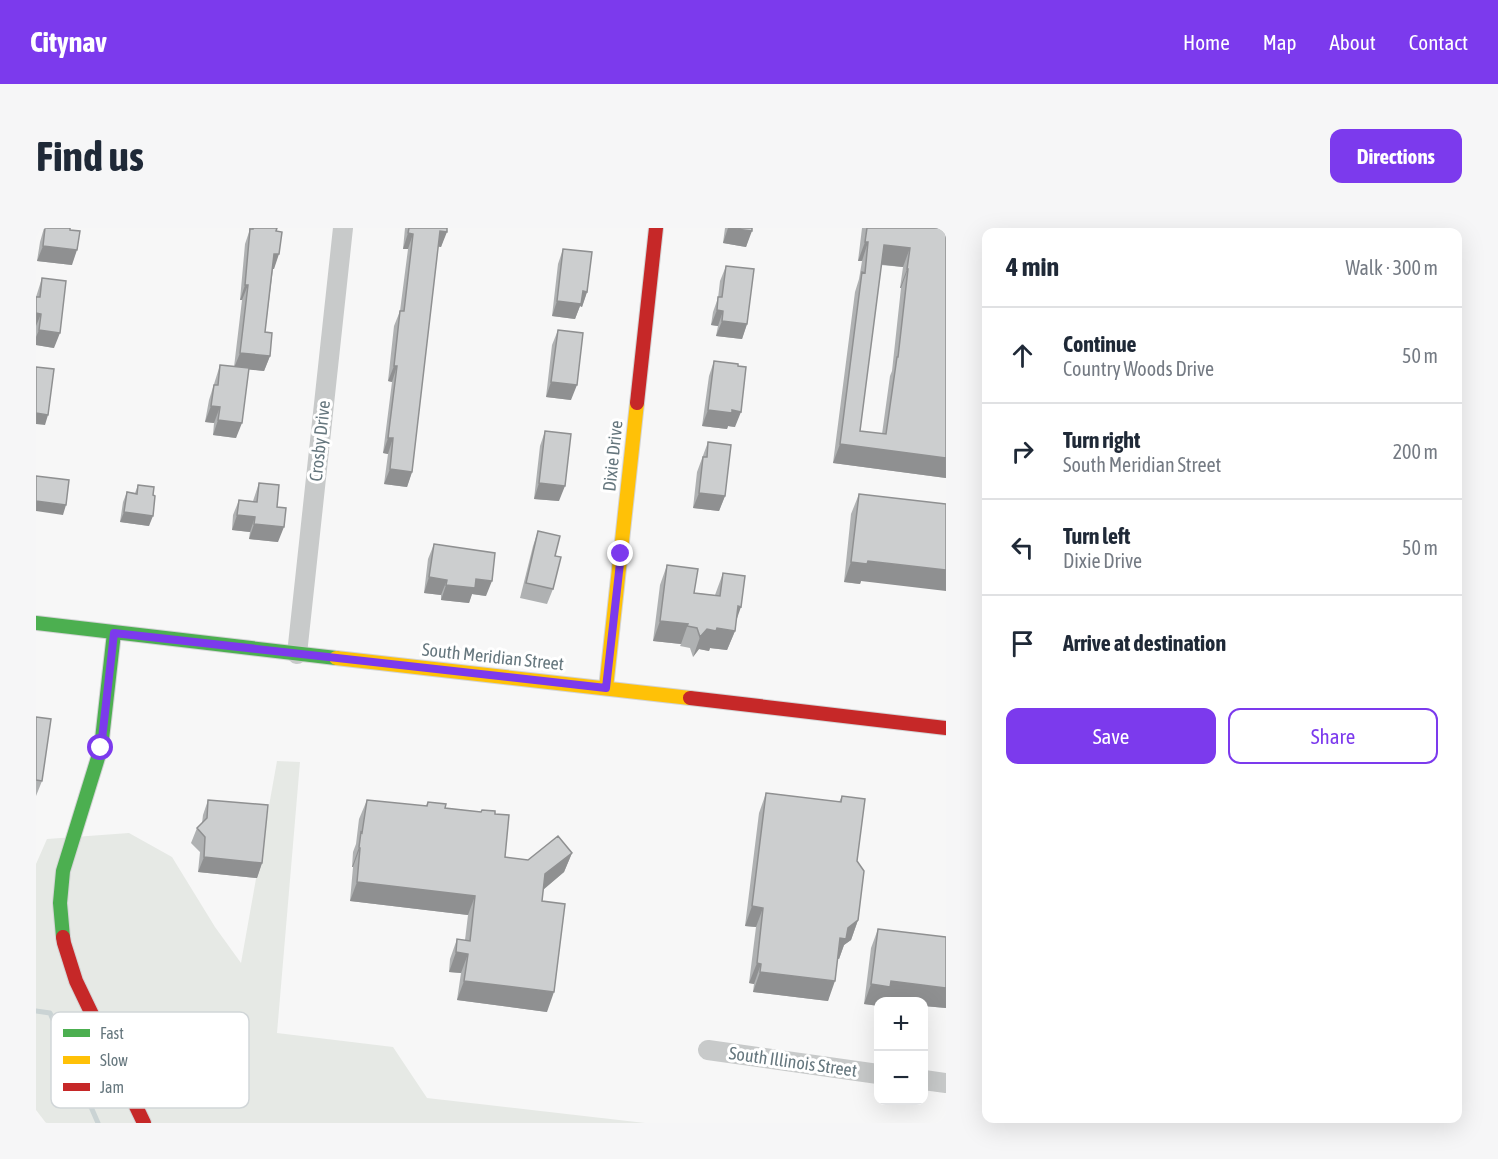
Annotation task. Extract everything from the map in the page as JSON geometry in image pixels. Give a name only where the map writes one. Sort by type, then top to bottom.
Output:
[{"type":"street","name":"Crosby Drive","points":[[297,654],[342,228]]},
{"type":"street","name":"Dixie Drive","points":[[606,688],[656,228]]},
{"type":"street","name":"South Meridian Street","points":[[36,623],[946,728]]},
{"type":"street","points":[[91,1012],[76,981],[64,943],[60,903],[63,871],[101,748],[114,633]]},
{"type":"street","name":"South Illinois Street","points":[[708,1050],[874,1073]]},
{"type":"street","points":[[928,1081],[946,1083]]},
{"type":"street","points":[[137,1108],[144,1123]]},
{"type":"shaded area","points":[[277,761],[300,762],[277,1033],[393,1047],[427,1098],[645,1123],[46,1123],[36,1110],[36,864],[47,839],[129,833],[172,857],[215,927],[241,963]]},
{"type":"building","points":[[45,228],[70,228],[70,230],[80,231],[77,250],[43,246]]},
{"type":"building","points":[[277,228],[276,231],[282,232],[279,254],[274,254],[265,332],[272,333],[270,356],[240,353],[248,285],[245,285],[250,229]]},
{"type":"building","points":[[409,228],[447,228],[447,232],[440,231],[412,472],[390,469],[393,438],[388,438],[397,366],[394,366],[400,311],[404,311],[413,234],[408,233]]},
{"type":"building","points":[[728,228],[752,228],[752,231]]},
{"type":"building","points":[[867,228],[946,228],[946,458],[840,444],[862,272],[865,273],[868,242],[865,242]],"holes":[[[884,245],[910,248],[898,357],[886,434],[860,431]]]},
{"type":"building","points":[[563,249],[592,252],[587,292],[583,291],[581,304],[557,301]]},
{"type":"building","points":[[726,266],[754,269],[747,324],[722,321],[723,311],[717,310],[718,297],[722,297]]},
{"type":"building","points":[[42,278],[66,281],[60,333],[39,330],[41,314],[36,313],[36,297],[40,297]]},
{"type":"building","points":[[558,330],[583,333],[577,385],[551,382]]},
{"type":"building","points":[[714,361],[746,367],[741,412],[708,410]]},
{"type":"building","points":[[220,365],[249,368],[242,423],[218,420],[220,407],[211,406],[214,385],[218,385]]},
{"type":"building","points":[[36,367],[54,369],[48,415],[36,413]]},
{"type":"building","points":[[545,431],[571,434],[565,486],[539,483]]},
{"type":"building","points":[[708,442],[731,445],[725,496],[699,493],[703,457],[707,457]]},
{"type":"building","points":[[36,476],[69,480],[66,505],[36,501]]},
{"type":"building","points":[[259,483],[279,485],[277,507],[286,508],[284,527],[254,524],[255,517],[237,515],[239,500],[257,502]]},
{"type":"building","points":[[138,485],[154,487],[153,516],[124,512],[127,492],[137,494]]},
{"type":"building","points":[[859,494],[946,504],[946,570],[868,561],[867,564],[851,562]]},
{"type":"building","points":[[538,531],[560,536],[555,556],[561,557],[553,589],[526,583]]},
{"type":"building","points":[[434,544],[495,553],[492,581],[476,579],[475,588],[446,585],[447,580],[429,577]]},
{"type":"building","points":[[667,565],[698,569],[694,593],[720,596],[723,573],[745,576],[735,631],[707,629],[700,637],[697,628],[687,626],[688,624],[660,621]]},
{"type":"building","points":[[36,717],[51,719],[42,781],[36,780]]},
{"type":"building","points":[[766,793],[841,802],[842,796],[865,799],[857,861],[864,871],[858,920],[848,928],[846,939],[840,938],[835,981],[760,972],[761,964],[757,963],[763,908],[752,906]]},
{"type":"building","points":[[208,800],[268,805],[262,863],[204,857],[205,837],[197,828],[207,818]]},
{"type":"building","points":[[367,800],[427,806],[428,802],[446,804],[445,808],[481,812],[482,810],[495,811],[495,814],[509,815],[505,857],[528,860],[558,836],[572,853],[545,874],[542,901],[565,904],[554,992],[464,981],[468,954],[456,952],[457,939],[470,941],[475,896],[357,882],[359,847]]},
{"type":"building","points":[[878,929],[946,937],[946,988],[891,981],[890,987],[871,984]]},
{"type":"waterway","points":[[36,1011],[50,1013],[51,1015]]},
{"type":"waterway","points":[[91,1108],[98,1123]]},
{"type":"traffic: fast","points":[[36,623],[336,658]]},
{"type":"traffic: fast","points":[[63,937],[60,903],[63,871],[101,748],[114,633]]},
{"type":"traffic: slow","points":[[606,688],[637,403]]},
{"type":"traffic: slow","points":[[336,658],[690,698]]},
{"type":"traffic: jam","points":[[637,403],[656,228]]},
{"type":"traffic: jam","points":[[690,698],[946,728]]},
{"type":"traffic: jam","points":[[63,937],[76,981],[91,1012]]},
{"type":"traffic: jam","points":[[137,1108],[144,1123]]},
{"type":"route","points":[[101,748],[114,633],[606,688],[621,554]]}]
